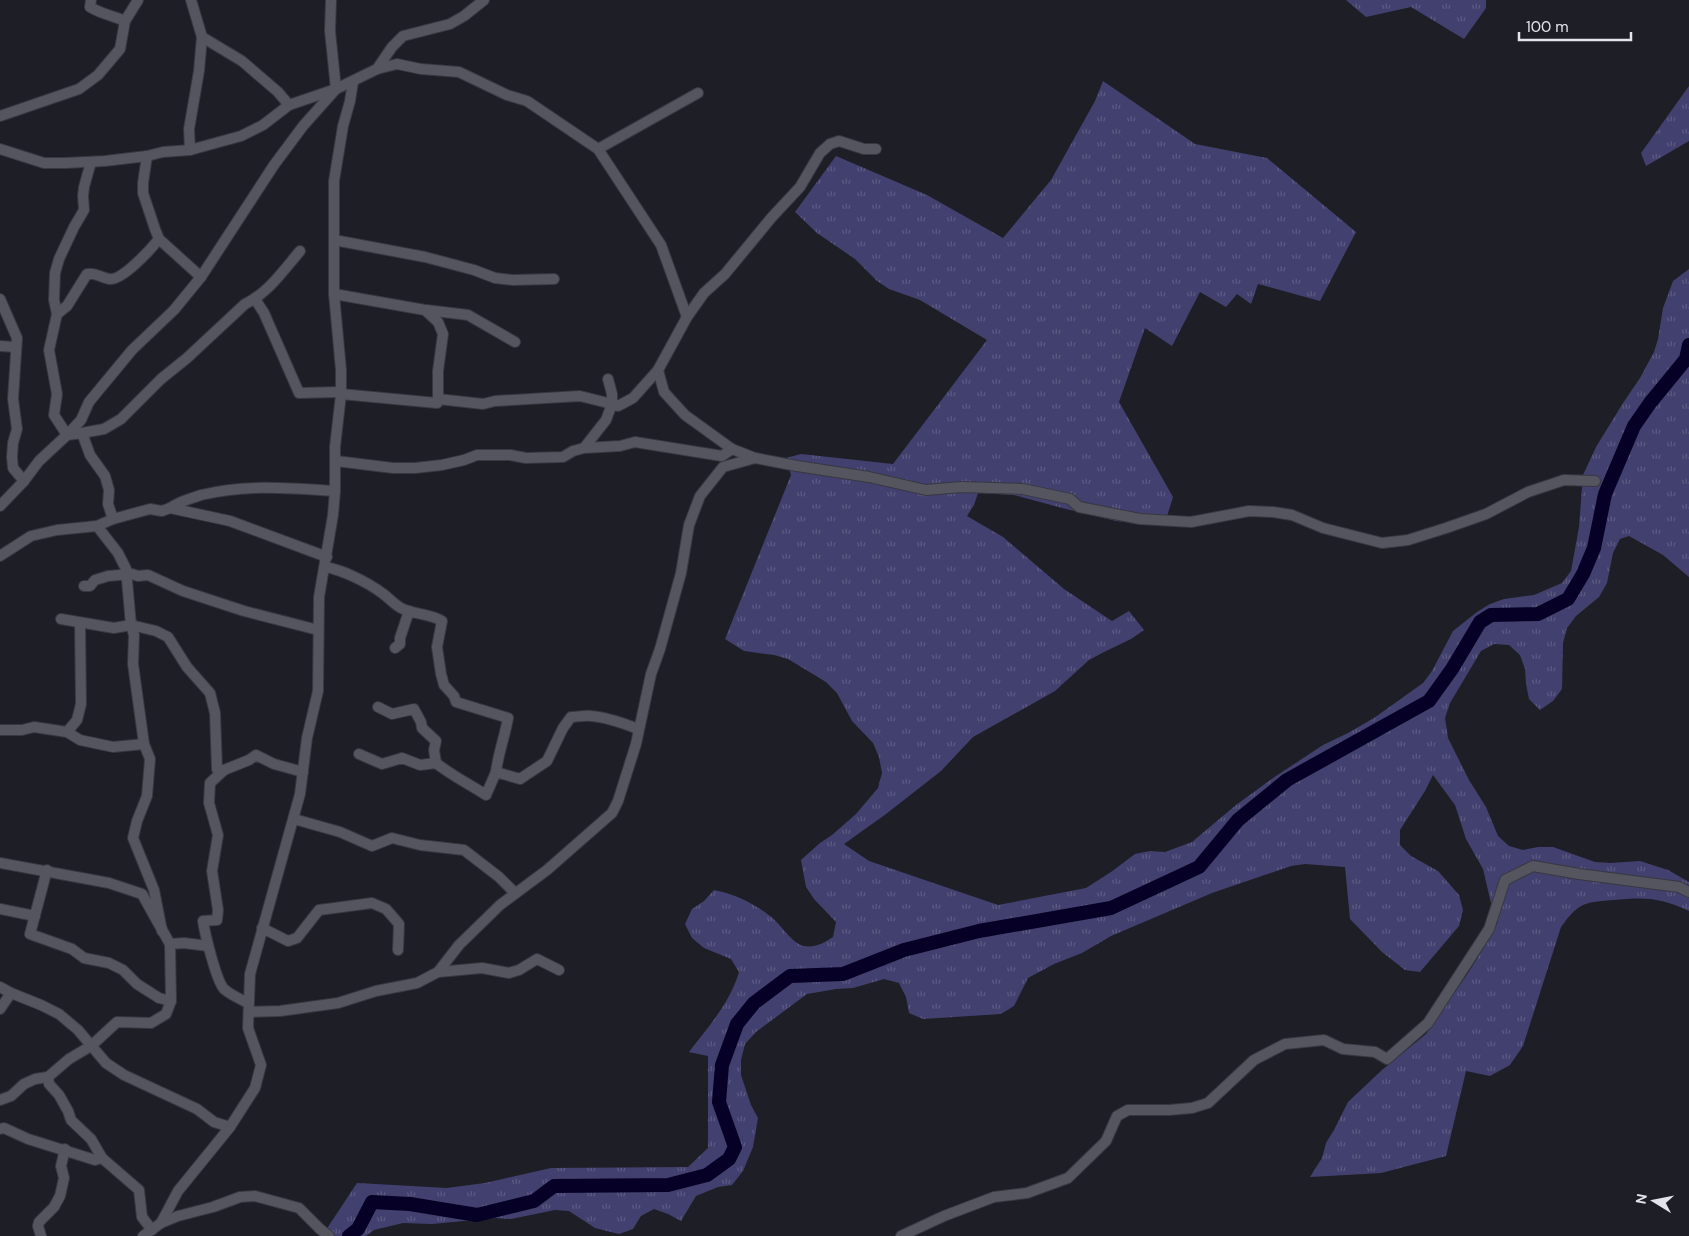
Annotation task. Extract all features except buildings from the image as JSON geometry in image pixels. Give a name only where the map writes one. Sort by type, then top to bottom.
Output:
[{"type":"street","points":[[91,0],[90,7],[125,21]]},
{"type":"street","points":[[0,116],[67,94],[89,83],[98,76],[120,49],[125,21],[138,0]]},
{"type":"street","points":[[190,150],[190,115],[199,71],[202,37],[191,0]]},
{"type":"street","points":[[0,506],[24,481],[39,460],[81,420],[89,402],[132,350],[174,310],[200,277],[274,164],[303,126],[336,89],[330,31],[331,0]]},
{"type":"street","points":[[377,68],[392,47],[403,36],[450,24],[464,16],[484,0]]},
{"type":"street","points":[[202,37],[242,61],[278,92],[289,105]]},
{"type":"street","points":[[0,149],[44,163],[91,162],[190,150],[241,136],[264,124],[289,105],[336,89],[377,68],[397,64],[421,69],[459,72],[507,95],[527,101],[598,150],[661,245],[687,317]]},
{"type":"street","points":[[162,1223],[178,1191],[230,1127],[255,1088],[261,1065],[248,1028],[250,974],[294,819],[300,794],[307,738],[318,691],[319,598],[326,562],[335,491],[335,447],[341,393],[334,294],[336,167],[352,82]]},
{"type":"street","points":[[598,150],[698,93]]},
{"type":"street","points":[[438,399],[483,404],[580,396],[618,406],[633,398],[658,370],[687,317],[704,292],[725,274],[772,217],[800,187],[820,154],[830,144],[839,141],[864,149],[876,149]]},
{"type":"street","points":[[147,156],[143,193],[159,239],[200,277]]},
{"type":"street","points":[[67,435],[54,415],[56,394],[49,350],[56,314],[54,300],[55,273],[58,260],[84,210],[84,187],[91,162]]},
{"type":"street","points":[[56,314],[67,306],[87,274],[91,273],[112,279],[120,276],[150,250],[159,239]]},
{"type":"street","points":[[334,240],[425,257],[474,270],[495,278],[512,280],[554,279]]},
{"type":"street","points":[[67,435],[104,430],[121,419],[161,379],[187,358],[245,304],[255,299],[270,286],[300,251]]},
{"type":"street","points":[[334,294],[426,310],[468,315],[515,342]]},
{"type":"street","points":[[0,299],[17,338],[13,398],[17,429],[12,457],[13,468],[24,481]]},
{"type":"street","points":[[255,299],[264,313],[299,393],[341,393],[438,403],[438,371],[443,334],[438,322],[426,310]]},
{"type":"street","points":[[0,346],[15,347]]},
{"type":"street","points":[[658,370],[664,392],[685,415],[732,449],[755,458],[870,477],[926,490],[961,487],[1023,489],[1070,499],[1079,507],[1140,519],[1191,522],[1249,511],[1273,512],[1292,515],[1323,528],[1382,543],[1408,540],[1446,528],[1486,514],[1528,492],[1564,480],[1595,481]]},
{"type":"street","points":[[584,448],[606,420],[612,404],[612,394],[608,379]]},
{"type":"street","points":[[82,433],[90,455],[106,476],[109,490],[108,504],[113,519]]},
{"type":"street","points":[[336,461],[394,468],[415,468],[454,462],[477,455],[510,455],[526,458],[563,457],[573,450],[620,446],[635,442],[722,456],[732,449]]},
{"type":"street","points":[[438,972],[459,945],[500,905],[547,870],[612,813],[618,801],[636,744],[651,674],[660,649],[681,573],[689,526],[700,496],[723,467],[755,458]]},
{"type":"street","points":[[0,556],[31,536],[57,530],[96,526],[113,519],[150,509],[162,511],[179,501],[212,493],[248,487],[335,491]]},
{"type":"street","points":[[170,508],[230,521],[326,562],[381,592],[399,607],[436,617],[442,621],[437,647],[441,674],[444,685],[454,696],[456,702],[508,718],[505,736],[497,758],[496,772],[486,795],[436,763],[420,764],[402,758],[382,764],[359,754]]},
{"type":"street","points":[[96,526],[118,553],[124,563],[126,575],[131,625],[134,635],[133,664],[144,744],[150,759],[147,796],[137,821],[134,838],[154,890],[162,931]]},
{"type":"street","points":[[84,586],[90,586],[95,580],[108,576],[148,575],[183,591],[244,611],[318,630]]},
{"type":"street","points":[[395,648],[400,644],[400,638],[409,611]]},
{"type":"street","points":[[60,618],[114,628],[131,625],[144,627],[168,637],[187,667],[210,693],[215,713],[217,769],[224,770]]},
{"type":"street","points":[[68,732],[78,720],[81,704],[80,623]]},
{"type":"street","points":[[378,707],[392,714],[414,709],[422,728],[436,741],[434,750],[436,763]]},
{"type":"street","points":[[496,772],[520,779],[533,772],[547,761],[563,728],[571,717],[589,715],[617,721],[638,729]]},
{"type":"street","points":[[0,730],[22,730],[34,727],[68,732],[80,740],[112,747],[144,744]]},
{"type":"street","points":[[303,772],[274,764],[256,755],[250,760],[224,770],[210,782],[209,804],[218,835],[212,871],[218,910],[217,920],[203,921],[208,946],[223,988],[248,1008],[280,1011],[338,1003],[376,991],[417,983],[438,972],[482,968],[508,973],[519,970],[537,959],[559,970]]},
{"type":"street","points":[[294,819],[340,832],[372,846],[392,838],[420,845],[464,850],[499,877],[514,893]]},
{"type":"street","points":[[0,863],[47,870],[109,883],[142,894],[170,944],[171,1001],[166,1014],[151,1023],[117,1022],[91,1046],[69,1059],[48,1077],[35,1079],[24,1084],[11,1096],[0,1100]]},
{"type":"street","points":[[901,1236],[994,1196],[1027,1193],[1068,1178],[1106,1141],[1117,1116],[1128,1110],[1177,1110],[1208,1103],[1254,1060],[1285,1044],[1324,1040],[1343,1049],[1375,1052],[1387,1059],[1428,1023],[1488,929],[1505,880],[1533,866],[1679,887],[1689,892]]},
{"type":"street","points":[[47,870],[30,934],[72,949],[84,958],[109,963],[123,970],[137,984],[158,998],[171,1001]]},
{"type":"street","points":[[262,928],[288,941],[297,938],[320,910],[372,903],[386,909],[399,924],[398,950]]},
{"type":"street","points":[[0,909],[35,916]]},
{"type":"street","points":[[170,944],[184,943],[208,946]]},
{"type":"street","points":[[0,987],[59,1014],[78,1030],[106,1062],[124,1075],[197,1109],[214,1122],[230,1127]]},
{"type":"street","points":[[0,1009],[11,993]]},
{"type":"street","points":[[48,1077],[49,1084],[59,1095],[71,1120],[92,1139],[102,1158],[139,1190],[142,1217],[152,1230]]},
{"type":"street","points":[[0,1129],[4,1128],[28,1139],[65,1149],[95,1160],[102,1158]]},
{"type":"street","points":[[40,1236],[39,1222],[54,1207],[60,1196],[64,1178],[61,1166],[65,1149]]},
{"type":"street","points":[[143,1236],[162,1223],[178,1216],[213,1207],[240,1197],[255,1196],[299,1208],[329,1236]]},
{"type":"green space","points":[[1346,0],[1486,0],[1486,8],[1464,39],[1411,7],[1366,17]]},
{"type":"green space","points":[[1103,81],[1195,144],[1267,158],[1356,232],[1320,301],[1258,284],[1251,304],[1237,294],[1226,307],[1200,292],[1172,346],[1145,328],[1119,402],[1173,497],[1164,526],[1116,521],[1014,495],[978,493],[974,505],[967,516],[1003,537],[1064,589],[1112,621],[1129,611],[1144,630],[1131,639],[1089,660],[1055,691],[973,737],[941,771],[844,844],[869,861],[998,905],[1086,888],[1135,854],[1150,851],[1165,852],[1192,842],[1236,805],[1273,778],[1323,745],[1374,718],[1423,683],[1432,671],[1453,631],[1477,612],[1490,604],[1504,599],[1534,595],[1562,583],[1571,571],[1579,527],[1583,475],[1596,447],[1640,378],[1654,352],[1663,308],[1673,281],[1689,269],[1689,577],[1663,555],[1629,536],[1620,539],[1613,553],[1607,583],[1599,597],[1576,616],[1567,628],[1563,643],[1562,689],[1553,701],[1540,710],[1529,699],[1525,669],[1520,655],[1509,645],[1494,644],[1481,651],[1450,703],[1445,718],[1448,738],[1469,780],[1486,807],[1498,836],[1509,846],[1523,850],[1553,847],[1595,862],[1640,861],[1668,870],[1689,882],[1689,911],[1669,903],[1643,898],[1598,901],[1579,907],[1561,927],[1523,1046],[1510,1065],[1490,1076],[1466,1071],[1446,1156],[1381,1173],[1310,1177],[1322,1158],[1326,1143],[1348,1102],[1382,1070],[1426,1034],[1468,973],[1498,921],[1491,903],[1483,869],[1466,839],[1455,805],[1433,775],[1400,830],[1400,845],[1411,856],[1438,871],[1459,895],[1463,910],[1459,926],[1420,972],[1405,970],[1382,952],[1350,919],[1345,867],[1305,864],[1291,866],[1212,893],[1111,936],[1082,953],[1054,964],[1028,978],[1014,1006],[1001,1014],[923,1019],[909,1013],[906,997],[899,983],[884,979],[853,988],[807,994],[756,1032],[745,1044],[741,1060],[741,1075],[751,1105],[758,1118],[753,1147],[743,1171],[732,1185],[718,1187],[696,1196],[681,1221],[654,1209],[641,1216],[633,1229],[619,1234],[595,1228],[569,1211],[555,1210],[511,1219],[496,1218],[432,1224],[403,1223],[374,1230],[366,1236],[322,1236],[357,1183],[447,1188],[485,1183],[551,1168],[688,1167],[708,1148],[708,1056],[689,1052],[724,1004],[739,972],[731,959],[704,948],[692,938],[685,924],[692,909],[704,901],[714,890],[751,903],[764,911],[795,941],[804,946],[816,946],[833,937],[836,922],[814,899],[806,887],[801,860],[856,814],[878,788],[882,773],[879,757],[873,743],[852,721],[837,693],[826,682],[788,659],[744,651],[725,639],[791,475],[786,458],[801,454],[893,464],[987,340],[920,300],[889,289],[877,281],[855,259],[817,233],[795,212],[836,156],[927,195],[1003,238],[1051,180],[1095,101]]},
{"type":"green space","points":[[1689,86],[1689,141],[1646,166],[1641,153]]},
{"type":"waterway","points":[[349,1236],[358,1229],[372,1202],[410,1204],[477,1215],[534,1201],[554,1186],[668,1185],[707,1175],[729,1159],[735,1147],[719,1102],[722,1065],[737,1024],[754,1003],[790,976],[843,974],[904,950],[979,931],[1111,908],[1199,867],[1238,820],[1287,780],[1429,701],[1452,669],[1480,622],[1491,615],[1538,614],[1568,599],[1583,574],[1594,548],[1605,494],[1634,426],[1686,359],[1689,345]]}]
